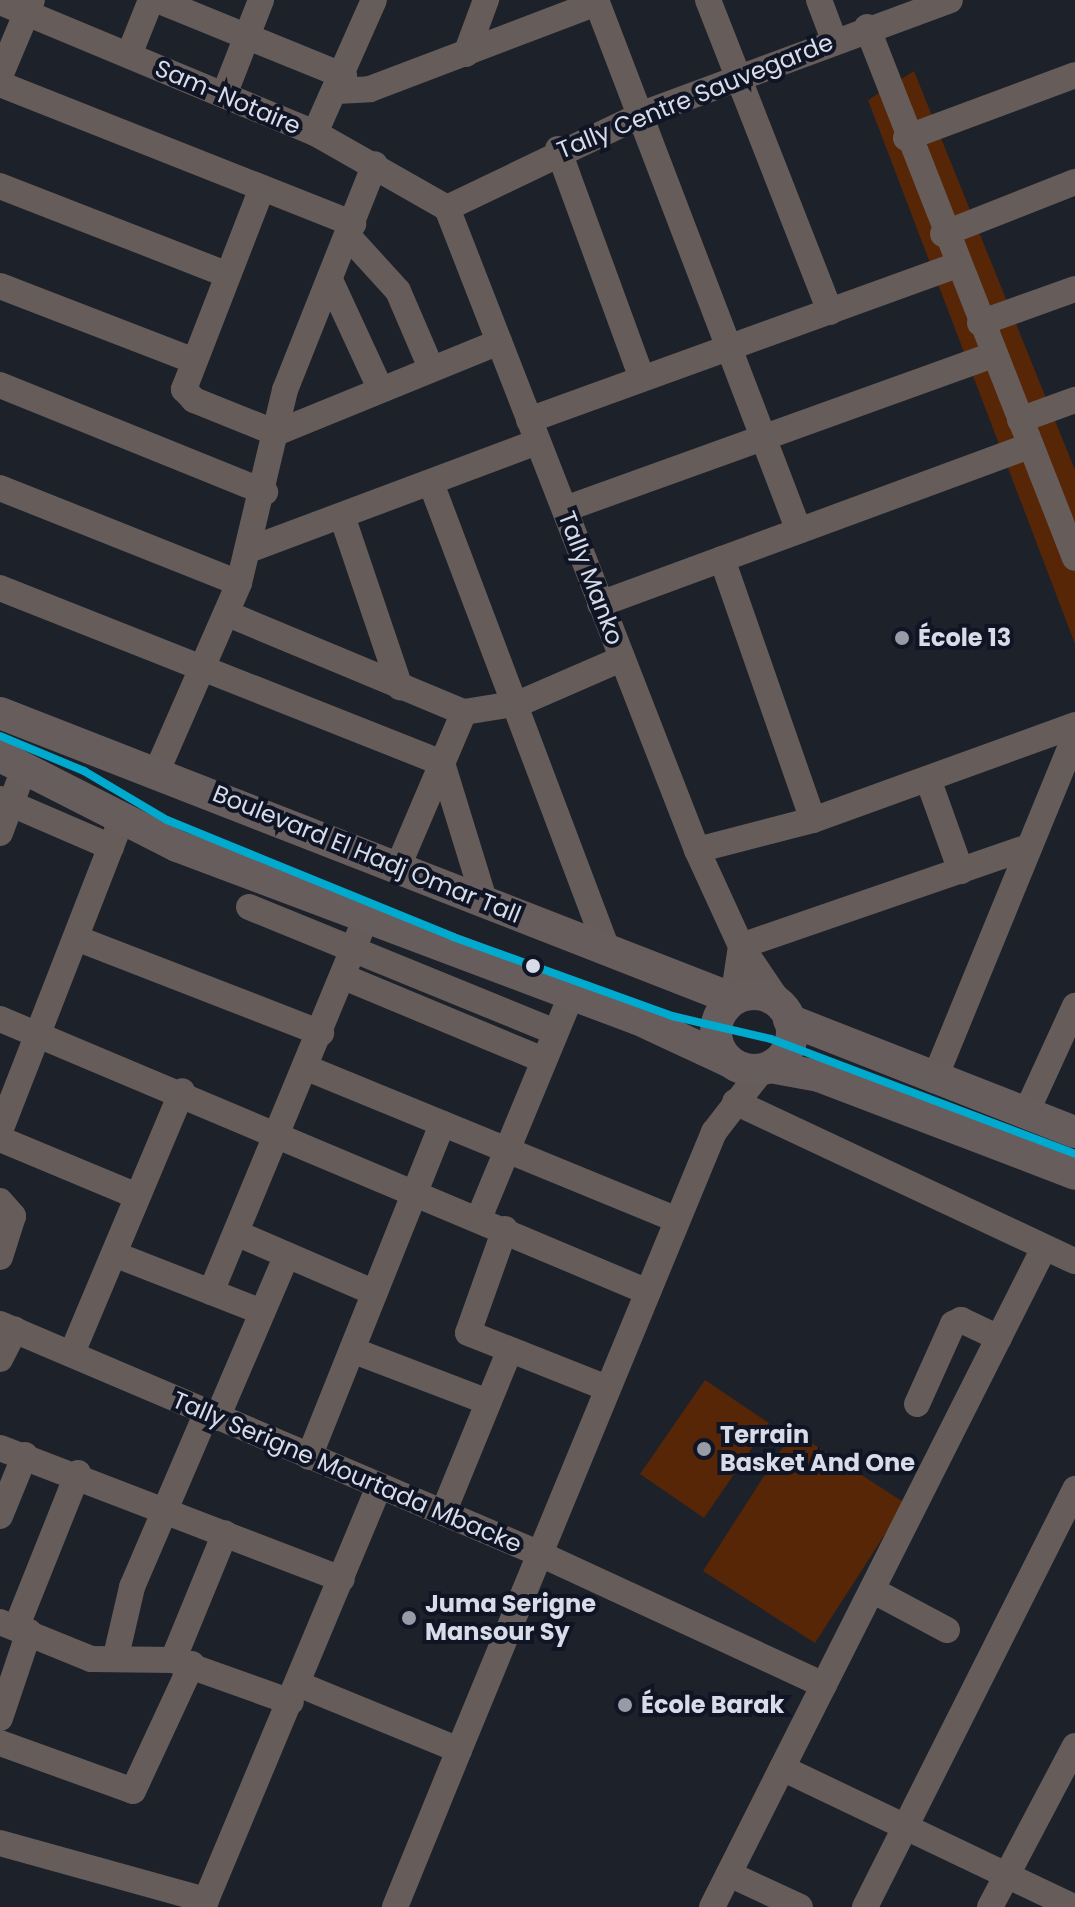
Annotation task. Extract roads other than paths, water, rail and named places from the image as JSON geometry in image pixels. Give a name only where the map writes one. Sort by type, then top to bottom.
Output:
[{"type":"main road","name":"Boulevard El Hadj Omar Tall","points":[[0,713],[157,771],[397,869],[733,999]]},
{"type":"main road","points":[[12,761],[116,832],[177,846],[367,915],[748,1066],[819,1076],[1075,1174]]},
{"type":"main road","points":[[748,1066],[715,1028],[733,999],[753,993],[785,1012],[934,1080],[1075,1132]]},
{"type":"main road","points":[[748,1066],[789,1046],[785,1012]]},
{"type":"street","points":[[129,55],[151,0]]},
{"type":"street","points":[[157,0],[247,36],[340,84],[370,89],[595,2],[645,113],[727,349],[799,531]]},
{"type":"street","points":[[224,95],[261,0]]},
{"type":"street","points":[[315,133],[340,84],[374,0]]},
{"type":"street","points":[[466,54],[486,0]]},
{"type":"street","points":[[708,0],[830,312]]},
{"type":"street","points":[[819,0],[834,40]]},
{"type":"street","name":"Sam-Notaire","points":[[0,2],[29,6],[129,55],[315,133],[375,164],[447,208]]},
{"type":"street","name":"Tally Centre Sauvegarde","points":[[447,208],[558,149],[935,3]]},
{"type":"street","points":[[0,76],[29,6]]},
{"type":"street","points":[[867,27],[955,266],[995,354],[1031,445],[1067,511],[1075,558]]},
{"type":"street","points":[[906,138],[1075,75]]},
{"type":"street","points":[[0,84],[262,188],[350,230],[398,291],[431,368]]},
{"type":"street","points":[[558,149],[642,378]]},
{"type":"street","points":[[157,771],[228,614],[251,549],[276,433],[375,164]]},
{"type":"street","points":[[943,234],[1075,182]]},
{"type":"street","points":[[0,186],[226,274]]},
{"type":"street","points":[[262,188],[192,360],[185,395],[276,433],[379,386],[499,342]]},
{"type":"street","name":"Tally Manko","points":[[447,208],[697,850],[741,946],[785,1012]]},
{"type":"street","points":[[251,549],[431,483],[642,378],[955,266]]},
{"type":"street","points":[[330,280],[379,386]]},
{"type":"street","points":[[0,286],[192,360]]},
{"type":"street","points":[[980,323],[1075,289]]},
{"type":"street","points":[[565,509],[995,354]]},
{"type":"street","points":[[0,385],[265,492]]},
{"type":"street","points":[[1020,420],[1075,400]]},
{"type":"street","points":[[600,604],[1031,445]]},
{"type":"street","points":[[431,483],[520,703],[607,950]]},
{"type":"street","points":[[0,488],[239,583]]},
{"type":"street","points":[[342,516],[400,687]]},
{"type":"street","points":[[722,559],[813,820]]},
{"type":"street","points":[[0,588],[205,665],[442,763]]},
{"type":"street","points":[[228,614],[464,712],[520,703],[621,659]]},
{"type":"street","points":[[397,869],[464,712]]},
{"type":"street","points":[[697,850],[813,820],[1075,725]]},
{"type":"street","points":[[934,1080],[1029,847],[1064,799],[1075,736]]},
{"type":"street","points":[[0,833],[12,761]]},
{"type":"street","points":[[442,763],[485,903]]},
{"type":"street","points":[[928,779],[961,871]]},
{"type":"street","points":[[0,1131],[116,832],[5,801]]},
{"type":"street","points":[[733,999],[741,946],[1029,847]]},
{"type":"street","points":[[249,907],[553,1031]]},
{"type":"street","points":[[211,1292],[307,1068],[367,915]]},
{"type":"street","points":[[76,938],[321,1033]]},
{"type":"street","points":[[344,977],[543,1060]]},
{"type":"street","points":[[479,1218],[553,1031],[572,994]]},
{"type":"street","points":[[1026,1113],[1075,1006]]},
{"type":"street","points":[[0,1019],[182,1091],[648,1292]]},
{"type":"street","name":"Tally Serigne Mourtada Mbacke","points":[[714,1132],[735,1102],[748,1066]]},
{"type":"street","name":"Tally Serigne Mourtada Mbacke","points":[[7,1327],[538,1553],[676,1219],[714,1132],[748,1066]]},
{"type":"street","points":[[307,1068],[504,1153],[676,1219]]},
{"type":"street","points":[[72,1353],[182,1091]]},
{"type":"street","points":[[735,1102],[1075,1261]]},
{"type":"street","points":[[309,1457],[442,1124]]},
{"type":"street","points":[[0,1139],[137,1196]]},
{"type":"street","points":[[0,1201],[13,1216],[0,1257]]},
{"type":"street","points":[[505,1229],[466,1325],[472,1336],[607,1388]]},
{"type":"street","points":[[236,1233],[375,1293]]},
{"type":"street","points":[[712,1907],[1044,1248]]},
{"type":"street","points":[[114,1254],[262,1312]]},
{"type":"street","points":[[116,1656],[132,1587],[287,1255]]},
{"type":"street","points":[[917,1404],[953,1324],[961,1320],[999,1338]]},
{"type":"street","points":[[0,1359],[7,1327]]},
{"type":"street","points":[[352,1350],[488,1402]]},
{"type":"street","points":[[443,1513],[510,1350]]},
{"type":"street","points":[[0,1516],[12,1452],[78,1473],[166,1512],[342,1579]]},
{"type":"street","points":[[0,1718],[15,1627],[78,1473]]},
{"type":"street","points":[[0,1843],[206,1900],[379,1486]]},
{"type":"street","points":[[865,1907],[908,1828],[1075,1489]]},
{"type":"street","points":[[0,1743],[133,1791],[183,1662],[225,1533]]},
{"type":"street","points":[[395,1907],[538,1553],[824,1685]]},
{"type":"street","points":[[872,1590],[947,1630]]},
{"type":"street","points":[[15,1627],[91,1659],[116,1656],[183,1662],[294,1693],[459,1750]]},
{"type":"street","points":[[990,1907],[1075,1746]]},
{"type":"street","points":[[782,1768],[1073,1907]]},
{"type":"street","points":[[729,1874],[800,1907]]},
{"type":"place","name":"École 13","points":[[902,638]]},
{"type":"place","name":"Terrain Basket And One","points":[[704,1449]]},
{"type":"place","name":"Juma Serigne Mansour Sy","points":[[409,1618]]},
{"type":"place","name":"École Barak","points":[[625,1705]]}]
